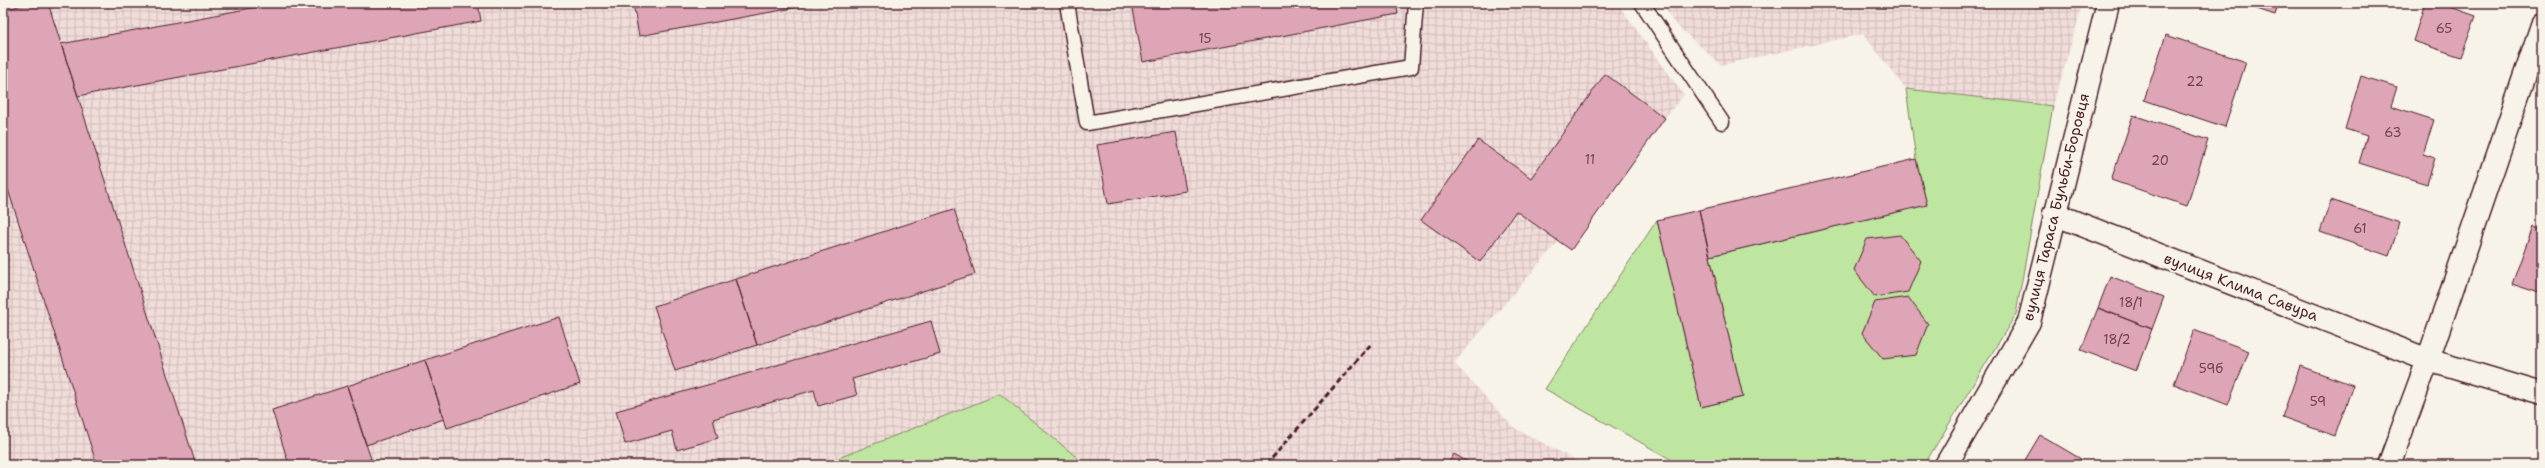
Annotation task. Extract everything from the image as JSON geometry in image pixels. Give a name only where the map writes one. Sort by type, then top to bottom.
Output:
[{"type":"street","name":"вулиця Тараса Бульби-Боровця","points":[[1946,465],[2029,322],[2054,214],[2108,3]]},
{"type":"street","points":[[2389,465],[2428,360],[2542,25]]},
{"type":"street","name":"вулиця Клима Савура","points":[[2054,214],[2428,360],[2542,394]]},
{"type":"lane","points":[[1067,3],[1087,123],[1411,67],[1416,3]]},
{"type":"lane","points":[[1642,3],[1722,122]]},
{"type":"shaded area","points":[[3,3],[1617,3],[1684,95],[1454,363],[1513,427],[1584,465],[3,465]]},
{"type":"shaded area","points":[[1662,3],[2083,3],[2053,106],[1906,89],[1863,34],[1721,65],[1674,23]]},
{"type":"green space","points":[[1906,89],[2053,106],[2016,314],[1924,465],[1681,465],[1545,389],[1657,220],[1701,407],[1743,397],[1710,256],[1927,205],[1916,159]]},
{"type":"green space","points":[[1000,394],[1086,465],[821,465]]},
{"type":"building","points":[[27,3],[48,3],[196,465],[97,465],[3,174],[3,11]]},
{"type":"building","points":[[278,3],[478,3],[481,21],[78,96],[61,44]]},
{"type":"building","points":[[633,3],[821,3],[639,36]]},
{"type":"building","points":[[1132,3],[1396,3],[1398,14],[1143,62]]},
{"type":"building","points":[[2239,3],[2279,3],[2275,15]]},
{"type":"building","points":[[2425,3],[2439,3],[2476,16],[2461,57],[2413,41]]},
{"type":"building","points":[[2166,35],[2246,62],[2225,127],[2144,100]]},
{"type":"building","points":[[1605,74],[1665,118],[1571,250],[1516,211],[1480,262],[1421,220],[1478,140],[1531,178]]},
{"type":"building","points":[[2361,76],[2397,87],[2391,106],[2434,120],[2423,154],[2435,158],[2427,184],[2359,163],[2367,136],[2345,129]]},
{"type":"building","points":[[2133,115],[2208,140],[2187,206],[2111,180]]},
{"type":"building","points":[[1176,132],[1186,191],[1108,204],[1097,145]]},
{"type":"building","points":[[1916,159],[1927,205],[1710,256],[1699,210]]},
{"type":"building","points":[[2331,200],[2400,223],[2389,256],[2320,232]]},
{"type":"building","points":[[954,209],[975,274],[757,345],[736,279]]},
{"type":"building","points":[[1699,210],[1743,397],[1701,407],[1657,220]]},
{"type":"building","points":[[2533,226],[2542,229],[2542,294],[2512,284]]},
{"type":"building","points":[[1900,235],[1921,261],[1908,292],[1875,297],[1854,270],[1867,239]]},
{"type":"building","points":[[2110,276],[2164,297],[2152,329],[2098,308]]},
{"type":"building","points":[[736,279],[757,345],[675,371],[654,306]]},
{"type":"building","points":[[1908,297],[1928,324],[1916,355],[1883,359],[1862,333],[1875,302]]},
{"type":"building","points":[[2098,308],[2152,329],[2136,371],[2081,350]]},
{"type":"building","points":[[559,317],[580,384],[447,428],[425,360]]},
{"type":"building","points":[[931,321],[940,354],[852,379],[857,395],[818,406],[814,390],[713,419],[718,438],[677,450],[672,431],[625,444],[616,411]]},
{"type":"building","points":[[2194,330],[2249,351],[2228,405],[2174,384]]},
{"type":"building","points":[[425,360],[444,419],[366,445],[347,386]]},
{"type":"building","points":[[2300,366],[2353,385],[2335,436],[2282,417]]},
{"type":"building","points":[[347,386],[371,459],[354,465],[289,465],[272,410]]},
{"type":"building","points":[[2040,435],[2081,459],[2078,465],[2022,465]]},
{"type":"building","points":[[1454,454],[1473,465],[1447,465]]},
{"type":"railway","points":[[1266,465],[1372,343]]}]
